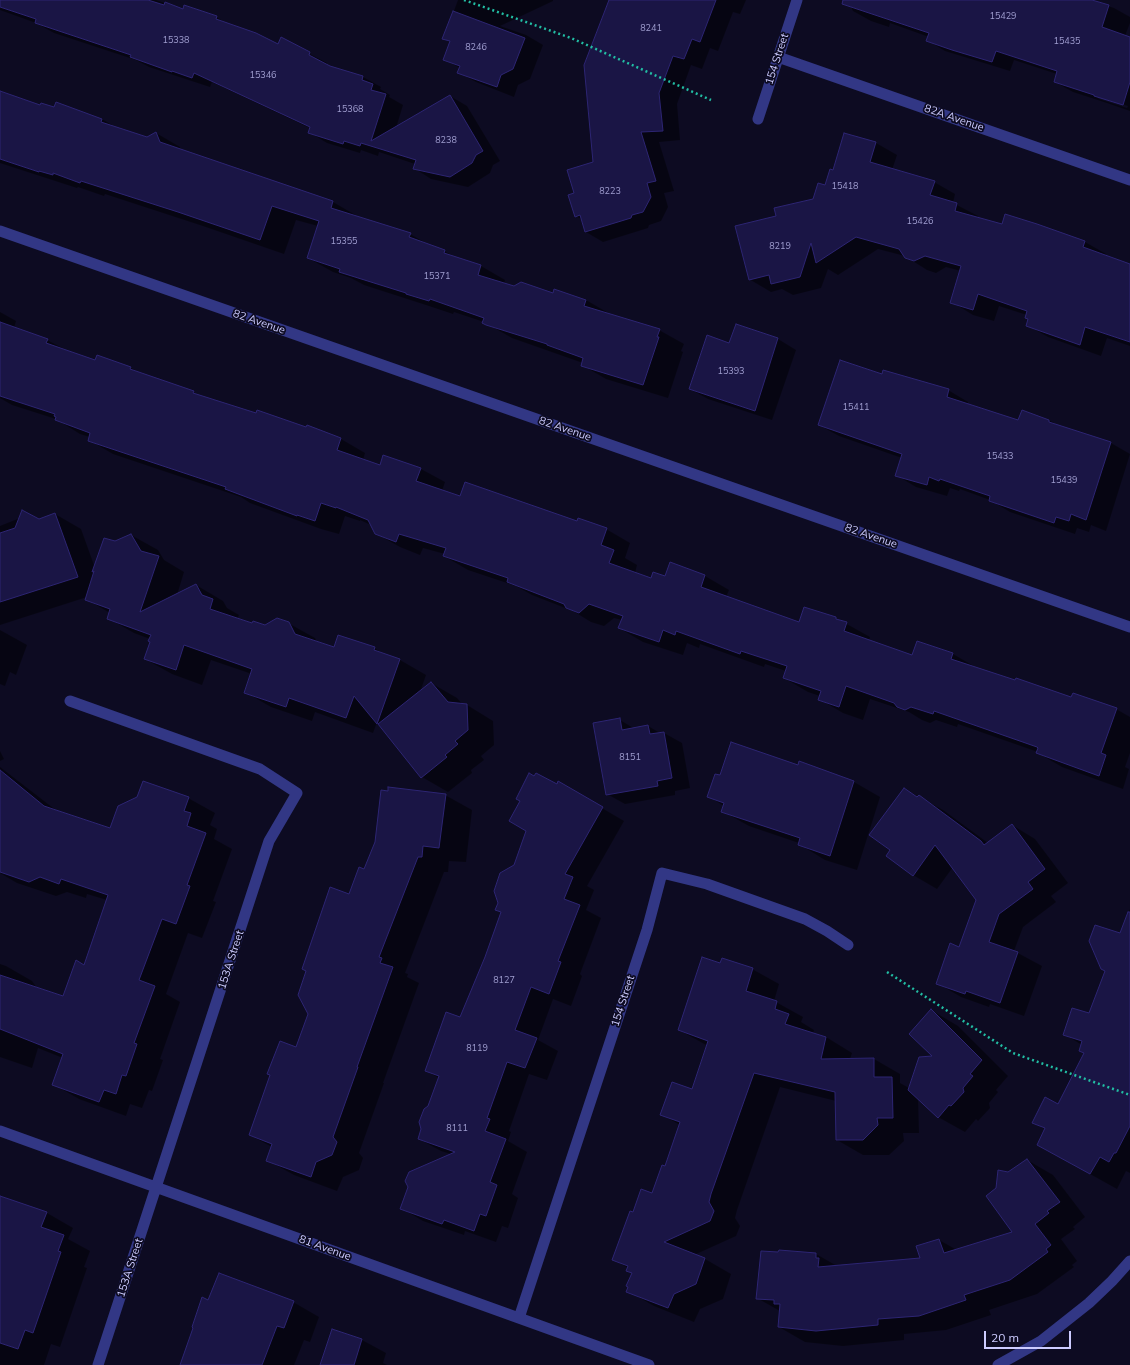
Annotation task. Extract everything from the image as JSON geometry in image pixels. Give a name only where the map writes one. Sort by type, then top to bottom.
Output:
[{"type":"street","name":"154 Street","points":[[758,119],[797,0]]},
{"type":"street","name":"82A Avenue","points":[[778,57],[1130,180]]},
{"type":"street","name":"82 Avenue","points":[[0,231],[1130,627]]},
{"type":"street","name":"153A Street","points":[[70,702],[260,769],[297,793],[270,841],[98,1365]]},
{"type":"street","name":"154 Street","points":[[519,1318],[646,930],[662,873],[707,884],[805,919],[848,945]]},
{"type":"street","name":"81 Avenue","points":[[0,1131],[649,1365]]},
{"type":"street","points":[[998,1365],[1041,1341],[1089,1303],[1130,1261]]},
{"type":"path","points":[[464,0],[571,38],[711,100]]},
{"type":"path","points":[[887,972],[1013,1053],[1130,1095]]},
{"type":"building","points":[[0,0],[148,0],[164,5],[165,2],[183,9],[184,5],[217,16],[216,19],[256,33],[278,44],[281,37],[310,52],[309,55],[330,66],[363,76],[362,80],[373,84],[371,90],[386,94],[371,141],[450,95],[483,151],[476,155],[472,163],[450,177],[413,169],[416,160],[361,143],[360,146],[344,141],[343,144],[308,133],[310,127],[194,73],[192,78],[172,72],[130,57],[131,55],[35,23],[36,19],[0,7]]},
{"type":"building","points":[[609,0],[716,0],[700,42],[692,39],[684,59],[673,56],[659,93],[663,131],[641,132],[656,181],[647,183],[651,197],[643,212],[632,215],[631,218],[585,232],[580,215],[575,217],[568,195],[574,193],[567,170],[593,162],[584,65]]},
{"type":"building","points":[[843,0],[1092,0],[1109,5],[1102,27],[1130,37],[1130,82],[1123,105],[1054,82],[1057,71],[996,51],[992,62],[926,41],[929,33],[842,4]]},
{"type":"building","points":[[453,11],[525,38],[513,69],[501,75],[497,87],[457,73],[460,66],[443,60],[450,41],[442,39]]},
{"type":"building","points":[[0,91],[40,105],[41,103],[54,107],[56,102],[102,119],[101,122],[147,137],[156,132],[160,142],[333,201],[331,208],[411,233],[409,237],[445,250],[444,253],[481,265],[478,275],[514,286],[521,282],[553,293],[554,289],[586,300],[584,306],[660,329],[657,337],[659,337],[643,385],[581,366],[583,358],[547,344],[486,325],[482,323],[484,318],[430,299],[429,301],[339,272],[340,269],[307,258],[319,221],[272,206],[260,240],[81,181],[80,183],[53,173],[53,175],[39,172],[0,159]]},
{"type":"building","points":[[844,133],[876,142],[870,162],[935,181],[930,195],[957,203],[955,211],[1002,224],[1005,214],[1085,241],[1083,247],[1130,264],[1130,342],[1085,327],[1080,345],[1026,326],[1028,319],[1025,318],[1027,311],[978,294],[973,310],[950,303],[961,266],[925,256],[914,261],[905,258],[899,249],[856,237],[816,263],[811,243],[800,277],[771,284],[769,275],[749,280],[735,226],[776,216],[774,208],[813,199],[818,183],[825,185],[830,169],[833,170]]},
{"type":"building","points":[[0,322],[48,339],[46,343],[95,360],[97,355],[131,367],[130,369],[194,391],[193,393],[256,413],[257,410],[306,427],[307,425],[341,438],[337,450],[380,465],[383,455],[421,468],[416,481],[460,496],[465,482],[577,521],[578,518],[607,528],[601,545],[614,550],[609,563],[651,578],[653,572],[665,576],[670,562],[705,575],[701,587],[799,622],[804,607],[847,622],[844,631],[912,655],[917,641],[953,653],[951,659],[1015,680],[1016,678],[1071,697],[1073,693],[1117,708],[1101,753],[1106,755],[1099,776],[1036,753],[1037,747],[934,711],[933,714],[911,707],[905,710],[897,707],[894,703],[846,686],[839,707],[818,700],[821,691],[783,678],[787,666],[741,651],[740,654],[676,631],[675,635],[663,630],[659,642],[618,628],[623,616],[589,604],[579,613],[566,608],[564,604],[507,582],[508,578],[443,556],[446,548],[399,534],[396,542],[375,534],[368,520],[336,507],[321,503],[315,521],[297,516],[225,489],[226,487],[88,441],[90,433],[55,420],[55,414],[0,396]]},
{"type":"building","points":[[736,324],[778,338],[755,411],[689,389],[707,335],[729,343]]},
{"type":"building","points":[[840,360],[882,374],[883,370],[949,389],[947,397],[1018,420],[1022,410],[1049,420],[1049,422],[1111,442],[1086,520],[1071,514],[1069,521],[1056,517],[1054,523],[989,501],[990,496],[940,479],[939,481],[929,477],[927,485],[895,476],[902,454],[818,425]]},
{"type":"building","points":[[22,510],[39,519],[55,513],[78,577],[0,602],[0,533],[15,528]]},
{"type":"building","points":[[131,534],[141,551],[159,556],[140,612],[196,584],[202,595],[213,599],[210,609],[252,623],[253,621],[265,625],[277,618],[289,622],[295,634],[334,647],[338,635],[375,647],[374,650],[400,659],[377,724],[354,696],[346,718],[289,698],[286,707],[244,693],[252,669],[184,645],[176,670],[144,659],[151,635],[107,619],[110,609],[85,600],[94,571],[92,572],[104,538],[115,541]]},
{"type":"building","points":[[431,682],[448,702],[467,704],[468,730],[455,741],[458,744],[445,755],[447,757],[421,778],[378,724]]},
{"type":"building","points":[[620,718],[622,730],[648,725],[650,734],[664,732],[672,778],[657,781],[658,786],[606,795],[593,723]]},
{"type":"building","points":[[731,742],[798,765],[799,761],[854,781],[830,856],[798,845],[800,838],[721,812],[724,803],[707,797],[715,774],[720,775]]},
{"type":"building","points":[[0,770],[44,806],[110,828],[118,806],[137,797],[143,781],[189,797],[184,811],[191,813],[187,826],[206,833],[187,885],[190,886],[176,924],[162,919],[139,980],[155,986],[134,1043],[137,1044],[126,1076],[122,1075],[116,1094],[104,1090],[99,1102],[52,1085],[63,1054],[0,1029],[0,975],[63,996],[76,960],[84,965],[108,895],[61,879],[59,884],[40,877],[29,882],[0,872]]},
{"type":"building","points":[[529,773],[534,776],[536,773],[557,784],[558,781],[603,807],[565,874],[573,877],[564,899],[580,905],[558,961],[561,962],[549,994],[531,987],[515,1030],[537,1038],[525,1068],[507,1062],[487,1118],[490,1119],[485,1131],[506,1139],[490,1182],[497,1185],[486,1216],[480,1214],[474,1231],[444,1220],[442,1224],[400,1209],[408,1187],[405,1181],[409,1172],[455,1152],[418,1139],[421,1129],[419,1122],[424,1109],[428,1106],[439,1076],[425,1071],[446,1012],[460,1017],[485,957],[501,912],[495,910],[498,903],[494,891],[500,873],[514,865],[526,831],[509,821],[520,801],[516,799]]},
{"type":"building","points":[[388,787],[446,794],[439,848],[423,846],[422,857],[418,857],[379,957],[382,958],[380,963],[393,967],[333,1137],[337,1142],[332,1155],[316,1162],[311,1177],[266,1161],[272,1144],[249,1135],[270,1075],[267,1074],[280,1041],[296,1047],[308,1014],[298,995],[306,971],[302,969],[330,887],[349,894],[359,867],[364,869],[375,842],[381,790],[388,791]]},
{"type":"building","points":[[904,788],[917,797],[919,795],[981,841],[984,845],[1012,824],[1045,869],[1028,882],[1033,889],[999,914],[989,942],[1018,952],[1000,1003],[966,991],[965,994],[936,984],[950,943],[959,947],[976,900],[935,845],[913,876],[886,856],[890,850],[869,835]]},
{"type":"building","points":[[1128,912],[1130,912],[1130,1126],[1116,1153],[1114,1153],[1109,1162],[1100,1157],[1090,1174],[1037,1145],[1045,1128],[1032,1123],[1045,1097],[1058,1104],[1084,1053],[1079,1051],[1082,1041],[1063,1035],[1072,1008],[1089,1013],[1105,971],[1101,969],[1089,941],[1095,925],[1120,933]]},
{"type":"building","points":[[702,957],[720,963],[722,958],[753,968],[746,991],[777,1001],[775,1009],[789,1014],[785,1024],[826,1037],[821,1059],[874,1058],[874,1077],[892,1077],[893,1118],[877,1118],[878,1125],[863,1140],[836,1140],[835,1092],[754,1073],[711,1194],[709,1202],[714,1211],[710,1221],[664,1242],[705,1258],[696,1284],[674,1294],[668,1308],[626,1292],[628,1287],[626,1286],[632,1273],[626,1271],[628,1266],[612,1260],[630,1211],[633,1212],[641,1189],[652,1193],[662,1165],[665,1166],[680,1122],[660,1115],[672,1082],[692,1089],[708,1041],[678,1030]]},
{"type":"building","points":[[931,1009],[982,1060],[970,1074],[973,1076],[963,1088],[964,1092],[951,1106],[949,1105],[938,1118],[908,1090],[919,1057],[932,1056],[909,1034]]},
{"type":"building","points":[[1027,1159],[1060,1202],[1047,1211],[1049,1213],[1035,1224],[1051,1245],[1046,1249],[1048,1252],[1010,1280],[964,1295],[966,1300],[919,1316],[878,1319],[878,1325],[816,1331],[778,1327],[780,1304],[774,1304],[774,1300],[756,1299],[761,1251],[778,1252],[779,1250],[816,1253],[816,1258],[819,1258],[818,1267],[920,1258],[916,1246],[939,1239],[944,1253],[1012,1232],[986,1196],[996,1188],[998,1170],[1008,1172]]},
{"type":"building","points":[[0,1196],[47,1212],[41,1227],[64,1235],[58,1251],[61,1252],[33,1333],[25,1330],[18,1349],[0,1343]]},
{"type":"building","points":[[219,1273],[294,1301],[284,1328],[277,1326],[262,1365],[180,1365],[202,1297],[208,1300]]},
{"type":"building","points":[[332,1329],[362,1339],[354,1365],[320,1365]]}]
